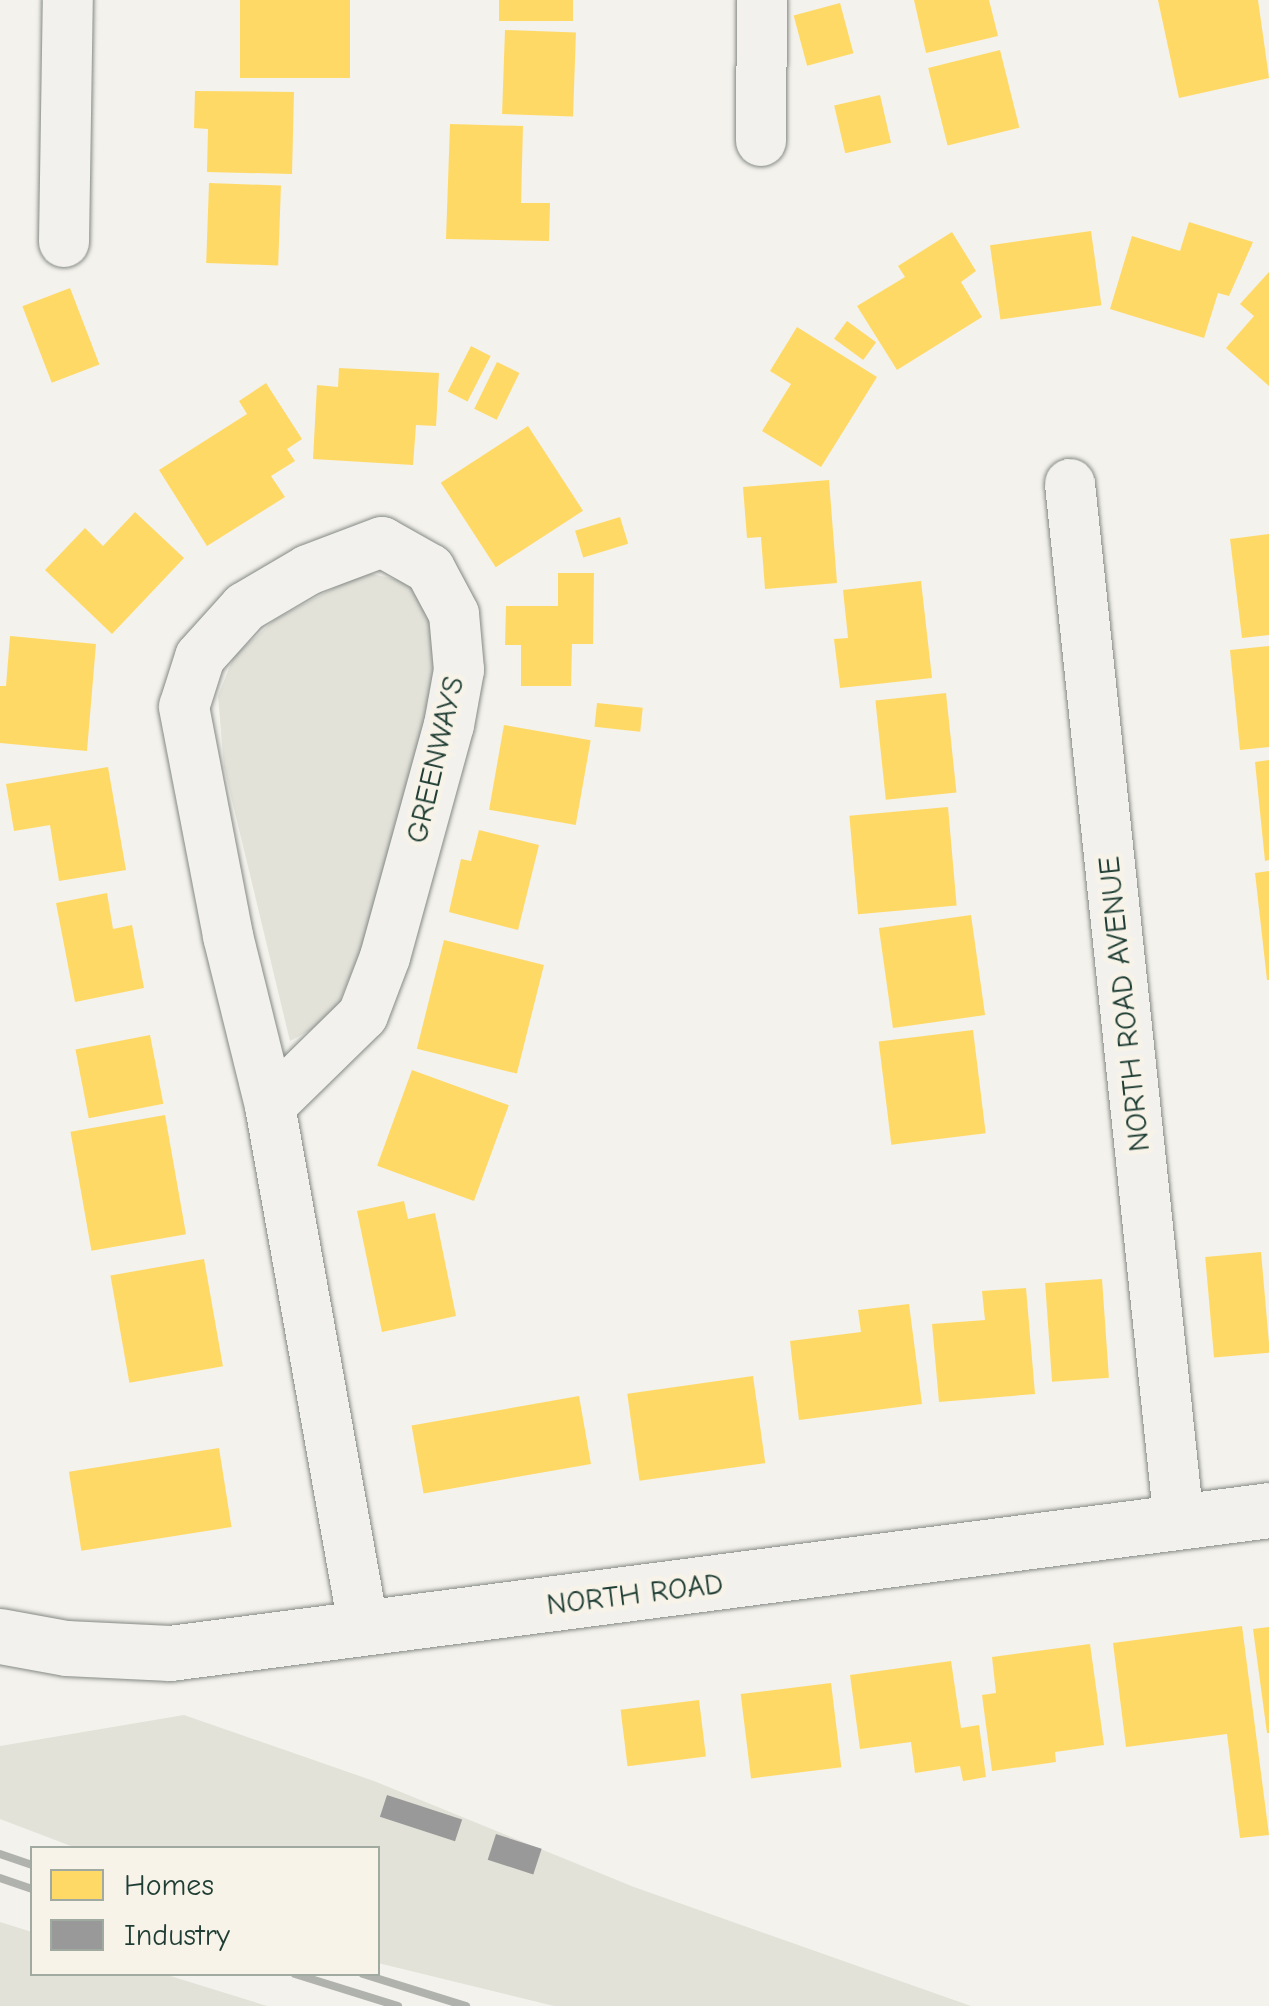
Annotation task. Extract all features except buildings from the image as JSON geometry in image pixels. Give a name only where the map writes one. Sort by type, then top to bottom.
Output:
[{"type":"main road","name":"NORTH ROAD","points":[[0,1636],[66,1648],[170,1653],[1269,1510]]},
{"type":"street","points":[[64,242],[68,0]]},
{"type":"street","points":[[761,141],[762,0]]},
{"type":"street","name":"NORTH ROAD AVENUE","points":[[1070,484],[1179,1523]]},
{"type":"street","name":"GREENWAYS","points":[[270,1106],[362,1014],[449,724],[460,670],[454,614],[430,569],[382,542],[308,570],[245,607],[200,656],[184,708],[228,936],[270,1106],[364,1630]]},
{"type":"shaded area","points":[[364,572],[412,583],[436,633],[430,705],[365,939],[333,1018],[290,1041],[224,767],[218,696],[234,656],[276,619]]},
{"type":"shaded area","points":[[184,1715],[374,1781],[634,1887],[971,2006],[554,2006],[380,1963],[380,1846],[71,1846],[0,1819],[0,1746]]},
{"type":"shaded area","points":[[0,1922],[30,1931],[30,1976],[170,1976],[267,2006],[0,2006]]},
{"type":"railway","points":[[0,1854],[30,1864]]},
{"type":"railway","points":[[0,1878],[30,1888]]},
{"type":"railway","points":[[301,1976],[398,2006]]},
{"type":"railway","points":[[369,1976],[466,2006]]}]
